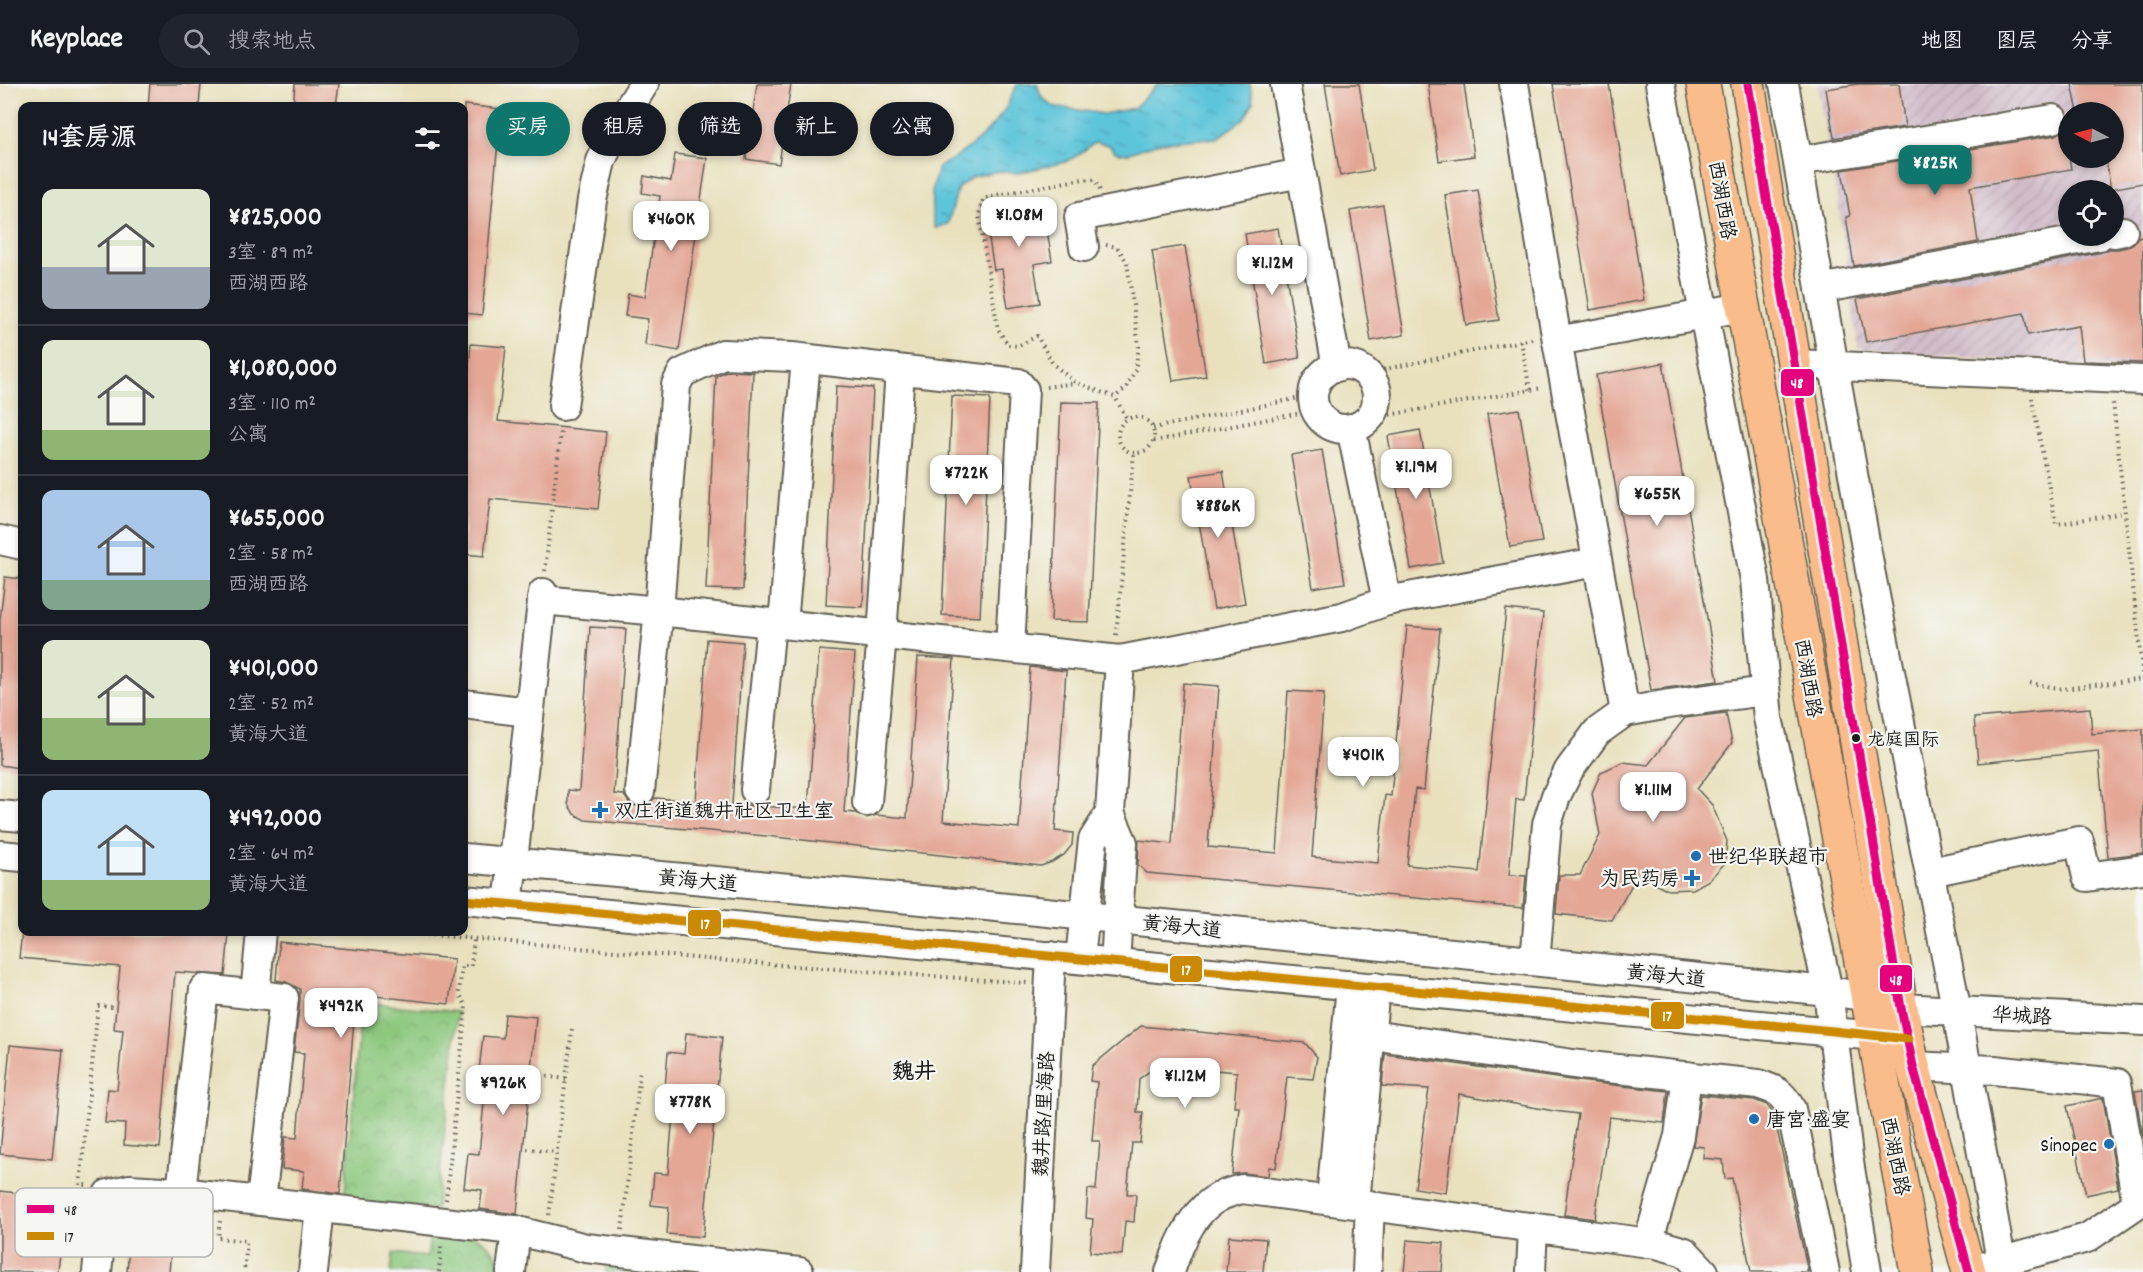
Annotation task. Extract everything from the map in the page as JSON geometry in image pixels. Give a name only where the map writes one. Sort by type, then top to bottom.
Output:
[{"type":"main road","name":"西湖西路","points":[[1702,84],[1917,1272]]},
{"type":"main road","name":"西湖西路","points":[[1748,84],[1905,1029],[1969,1271]]},
{"type":"street","points":[[563,406],[592,201],[601,161],[618,124],[644,84]]},
{"type":"street","points":[[1285,84],[1337,367]]},
{"type":"street","points":[[1514,84],[1556,337],[1625,712]]},
{"type":"street","points":[[1660,84],[1755,580],[1768,717],[1828,991],[1848,1155],[1867,1272]]},
{"type":"street","points":[[1784,84],[1870,570],[1967,1069],[2008,1266]]},
{"type":"street","points":[[1797,161],[2053,119]]},
{"type":"street","points":[[1084,247],[1079,217],[1301,173]]},
{"type":"street","points":[[1820,289],[2058,243]]},
{"type":"street","points":[[1556,337],[1743,307]]},
{"type":"street","points":[[640,791],[659,611],[675,384],[682,373],[723,354],[806,359],[1018,383],[1024,390],[1010,648]]},
{"type":"street","points":[[755,790],[777,624],[806,359]]},
{"type":"street","points":[[1795,364],[2143,380]]},
{"type":"street","points":[[1347,365],[1366,373],[1376,390],[1377,400],[1374,410],[1360,424],[1341,429],[1322,419],[1315,402],[1314,388],[1327,371],[1347,365]]},
{"type":"street","points":[[867,802],[882,635],[900,370]]},
{"type":"street","points":[[1360,424],[1388,601]]},
{"type":"street","points":[[0,540],[18,544]]},
{"type":"street","points":[[508,905],[542,597],[1117,660],[1342,617],[1388,601],[1598,562]]},
{"type":"street","points":[[1115,962],[1123,843],[1110,813],[1117,660]]},
{"type":"street","points":[[1534,962],[1547,825],[1556,796],[1569,770],[1597,732],[1625,712],[1765,691]]},
{"type":"street","points":[[468,704],[529,711]]},
{"type":"street","points":[[1080,958],[1093,840],[1110,813]]},
{"type":"street","points":[[0,815],[18,817]]},
{"type":"street","points":[[1930,872],[2079,841],[2087,877],[2143,869]]},
{"type":"street","points":[[0,855],[18,857]]},
{"type":"street","name":"黄海大道","points":[[468,858],[1085,916],[1828,991],[1867,998],[1905,1029]]},
{"type":"street","name":"黄海大道","points":[[468,900],[1873,1035],[1905,1029]]},
{"type":"street","points":[[241,936],[245,994]]},
{"type":"street","points":[[245,994],[260,936]]},
{"type":"street","name":"魏井路/里海路","points":[[1035,1272],[1051,956]]},
{"type":"street","points":[[1352,1202],[1371,1035],[1363,986]]},
{"type":"street","points":[[1363,986],[1352,1202],[1367,1272]]},
{"type":"street","points":[[181,1188],[204,989],[284,998],[261,1201]]},
{"type":"street","name":"华城路","points":[[1905,1029],[1957,1012],[2143,1021]]},
{"type":"street","points":[[1905,1029],[1967,1069],[2117,1083],[2137,1204],[2087,1238],[2008,1266],[1969,1271]]},
{"type":"street","points":[[1371,1035],[1580,1065],[1758,1084],[1774,1089],[1784,1096],[1791,1109],[1825,1272]]},
{"type":"street","points":[[1648,1243],[1679,1136],[1687,1076]]},
{"type":"street","points":[[1170,1272],[1192,1222],[1217,1198],[1242,1189],[1648,1243],[1685,1252],[1704,1272]]},
{"type":"street","points":[[213,1196],[516,1230],[586,1248],[799,1272]]},
{"type":"street","points":[[313,1272],[320,1208]]},
{"type":"street","points":[[1531,1272],[1533,1227]]},
{"type":"street","points":[[511,1272],[516,1230]]},
{"type":"street","points":[[97,1272],[99,1257]]},
{"type":"path","points":[[1105,212],[1099,186],[1094,180],[1083,179],[983,199],[979,215],[998,329],[1008,345],[1018,346],[1036,336],[1053,364],[1076,383],[1114,397],[1127,419]]},
{"type":"path","points":[[1084,247],[1102,244],[1117,247],[1127,262],[1139,347],[1135,370],[1126,388],[1114,397]]},
{"type":"path","points":[[1366,373],[1521,341],[1556,337]]},
{"type":"path","points":[[1521,341],[1530,390]]},
{"type":"path","points":[[2028,375],[2056,524],[2124,513]]},
{"type":"path","points":[[2030,683],[2063,689],[2143,679],[2110,379]]},
{"type":"path","points":[[1360,424],[1565,384]]},
{"type":"path","points":[[1154,428],[1315,402]]},
{"type":"path","points":[[1154,441],[1154,428],[1145,418],[1127,419],[1119,429],[1118,435],[1123,447],[1134,453],[1146,450],[1154,441],[1315,402]]},
{"type":"path","points":[[542,597],[563,406]]},
{"type":"path","points":[[1117,660],[1134,453]]},
{"type":"path","points":[[436,936],[741,963],[1027,982],[1026,993]]},
{"type":"path","points":[[439,1272],[466,1006],[459,993],[462,966],[471,966],[474,940]]},
{"type":"path","points":[[90,1186],[80,1185],[98,1005],[113,1007]]},
{"type":"path","points":[[546,1238],[572,1029]]},
{"type":"path","points":[[620,1252],[640,1072]]},
{"type":"path","points":[[535,1076],[566,1079]]},
{"type":"path","points":[[527,1149],[557,1152]]},
{"type":"path","points":[[222,1197],[218,1238],[247,1241],[244,1272]]},
{"type":"shaded area","points":[[1817,84],[2143,84],[2143,371],[1858,349],[1840,214]]},
{"type":"green space","points":[[362,1002],[458,1012],[436,1209],[344,1202]]},
{"type":"green space","points":[[431,1228],[466,1233],[485,1242],[498,1259],[502,1272],[391,1272],[393,1253],[427,1257]]},
{"type":"green space","points":[[607,1259],[702,1272],[606,1272]]},
{"type":"water","points":[[1018,84],[1037,84],[1041,96],[1052,106],[1104,114],[1134,108],[1158,84],[1250,84],[1253,103],[1244,119],[1217,138],[1162,142],[1126,154],[1115,152],[1109,145],[1095,142],[1065,162],[1017,173],[998,171],[972,177],[958,188],[948,224],[935,228],[932,197],[939,167],[958,156],[984,135],[1005,109]]},
{"type":"building","points":[[150,84],[201,84],[199,102],[148,102]]},
{"type":"building","points":[[295,84],[339,84],[337,102],[293,102]]},
{"type":"building","points":[[757,84],[791,84],[788,102],[774,102],[774,156],[780,156],[779,164],[746,159],[746,156],[762,156],[762,102],[754,102]]},
{"type":"building","points":[[1325,84],[1359,84],[1373,170],[1340,176]]},
{"type":"building","points":[[1428,84],[1464,84],[1474,156],[1439,161]]},
{"type":"building","points":[[1553,84],[1609,84],[1644,300],[1590,310]]},
{"type":"building","points":[[1858,84],[1899,84],[1905,127],[1834,138],[1826,89]]},
{"type":"building","points":[[2072,84],[2143,84],[2143,183],[2124,187],[2124,180],[2109,180],[2107,168],[2124,168],[2124,102],[2076,102]]},
{"type":"building","points":[[468,105],[486,107],[486,156],[497,156],[482,315],[468,313]]},
{"type":"building","points":[[2058,134],[2058,168],[2071,169],[1970,187],[1978,242],[1854,266],[1846,217],[1850,216],[1842,170]]},
{"type":"building","points":[[675,154],[707,158],[679,351],[645,345],[648,319],[625,316],[628,294],[645,297],[660,196],[642,193],[644,176],[671,181]]},
{"type":"building","points":[[1478,190],[1499,320],[1466,325],[1445,195]]},
{"type":"building","points":[[1042,199],[1052,261],[1034,264],[1040,303],[1008,308],[1002,269],[994,270],[984,208]]},
{"type":"building","points":[[1383,205],[1404,335],[1371,341],[1350,211]]},
{"type":"building","points":[[1278,228],[1300,358],[1266,364],[1245,234]]},
{"type":"building","points":[[2143,237],[2143,363],[2083,361],[2079,326],[2028,335],[2024,313],[1866,342],[1857,299],[2118,249],[2127,247],[2138,238]]},
{"type":"building","points":[[1185,246],[1206,376],[1173,381],[1152,251]]},
{"type":"building","points":[[471,344],[506,347],[498,421],[606,432],[598,509],[490,499],[484,556],[468,554],[468,375]]},
{"type":"building","points":[[1663,363],[1718,681],[1651,690],[1596,375]]},
{"type":"building","points":[[726,371],[753,372],[743,590],[706,589],[716,376]]},
{"type":"building","points":[[836,386],[873,388],[863,607],[826,605]]},
{"type":"building","points":[[952,396],[990,398],[980,617],[942,615]]},
{"type":"building","points":[[1061,402],[1099,403],[1089,622],[1051,621]]},
{"type":"building","points":[[1519,409],[1542,542],[1510,547],[1487,414]]},
{"type":"building","points":[[1420,430],[1443,563],[1411,569],[1388,436]]},
{"type":"building","points":[[1322,450],[1345,583],[1313,588],[1291,455]]},
{"type":"building","points":[[1223,471],[1245,603],[1214,609],[1191,476]]},
{"type":"building","points":[[5,577],[18,579],[18,768],[0,765],[0,620]]},
{"type":"building","points":[[1506,609],[1543,613],[1524,800],[1516,799],[1509,875],[1526,876],[1523,908],[1147,873],[1138,865],[1139,840],[1172,844],[1183,683],[1219,686],[1208,847],[1277,853],[1288,691],[1324,693],[1312,857],[1378,863],[1385,795],[1391,796],[1407,626],[1440,629],[1424,790],[1415,789],[1407,865],[1479,872]]},
{"type":"building","points":[[590,627],[626,629],[614,794],[624,795],[630,804],[639,807],[647,806],[655,798],[696,801],[707,639],[743,642],[732,804],[808,809],[819,650],[855,653],[844,812],[856,813],[866,818],[876,815],[907,818],[918,657],[954,659],[943,821],[1019,828],[1030,667],[1066,671],[1055,831],[1073,833],[1072,845],[1064,855],[1041,866],[766,836],[585,820],[574,814],[568,804],[568,790],[579,791]]},
{"type":"building","points":[[2090,708],[2092,734],[2143,729],[2143,853],[2108,857],[2098,751],[1978,763],[1974,718]]},
{"type":"building","points":[[1726,713],[1732,743],[1697,789],[1712,805],[1727,841],[1725,863],[1709,880],[1693,889],[1668,890],[1638,874],[1612,920],[1556,914],[1559,875],[1580,875],[1600,835],[1592,793],[1601,772],[1623,762],[1648,765],[1685,718]]},
{"type":"building","points":[[22,936],[229,936],[225,975],[175,972],[160,1148],[124,1145],[125,1124],[105,1123],[108,1089],[117,1090],[123,1030],[114,1029],[120,967],[19,958]]},
{"type":"building","points":[[279,942],[454,959],[449,1004],[356,994],[340,1194],[302,1189],[304,1171],[282,1169],[285,1137],[297,1138],[304,1053],[294,1052],[300,989],[276,980]]},
{"type":"building","points":[[505,1014],[536,1017],[517,1214],[480,1209],[482,1190],[464,1188],[468,1153],[479,1154],[487,1072],[479,1071],[483,1036],[503,1038]]},
{"type":"building","points":[[1141,1026],[1305,1043],[1317,1057],[1313,1079],[1287,1077],[1276,1168],[1269,1167],[1268,1176],[1232,1174],[1239,1107],[1234,1107],[1237,1072],[1158,1065],[1139,1079],[1137,1112],[1143,1112],[1140,1143],[1132,1143],[1127,1194],[1136,1194],[1134,1222],[1125,1221],[1122,1255],[1090,1252],[1093,1219],[1086,1218],[1088,1189],[1096,1190],[1100,1141],[1092,1141],[1097,1082],[1090,1081],[1092,1066]]},
{"type":"building","points":[[686,1033],[722,1037],[703,1237],[667,1234],[669,1207],[651,1205],[654,1173],[668,1174],[675,1089],[665,1088],[668,1052],[684,1054]]},
{"type":"building","points":[[10,1045],[63,1050],[52,1159],[0,1154]]},
{"type":"building","points":[[1385,1054],[1668,1091],[1664,1123],[1609,1117],[1595,1219],[1564,1215],[1578,1114],[1459,1094],[1446,1193],[1415,1188],[1429,1089],[1382,1086]]},
{"type":"building","points":[[2143,1090],[2143,1139],[2135,1091]]},
{"type":"building","points":[[1701,1095],[1754,1100],[1767,1105],[1774,1115],[1808,1272],[1751,1272],[1732,1178],[1725,1179],[1723,1160],[1703,1158],[1704,1147],[1693,1146]]},
{"type":"building","points":[[2103,1098],[2118,1188],[2086,1195],[2067,1106]]},
{"type":"building","points":[[0,1191],[15,1193],[15,1257],[60,1257],[58,1272],[0,1272]]},
{"type":"building","points":[[1229,1236],[1266,1239],[1263,1272],[1226,1272]]},
{"type":"building","points":[[1407,1240],[1444,1243],[1442,1272],[1404,1272]]},
{"type":"building","points":[[128,1257],[170,1257],[169,1272],[127,1272]]},
{"type":"transit line","name":"48","points":[[1748,84],[1901,1008],[1913,1066],[1969,1272]]},
{"type":"transit line","name":"17","points":[[468,900],[1908,1039]]},
{"type":"place","name":"龙庭国际","points":[[1856,738]]},
{"type":"place","name":"双庄街道魏井社区卫生室","points":[[600,810]]},
{"type":"place","name":"世纪华联超市","points":[[1696,856]]},
{"type":"place","name":"为民药房","points":[[1692,878]]},
{"type":"place","name":"唐宫·盛宴","points":[[1754,1119]]},
{"type":"place","name":"Sinopec","points":[[2109,1144]]},
{"type":"district","name":"魏井","points":[[914,1070]]}]
